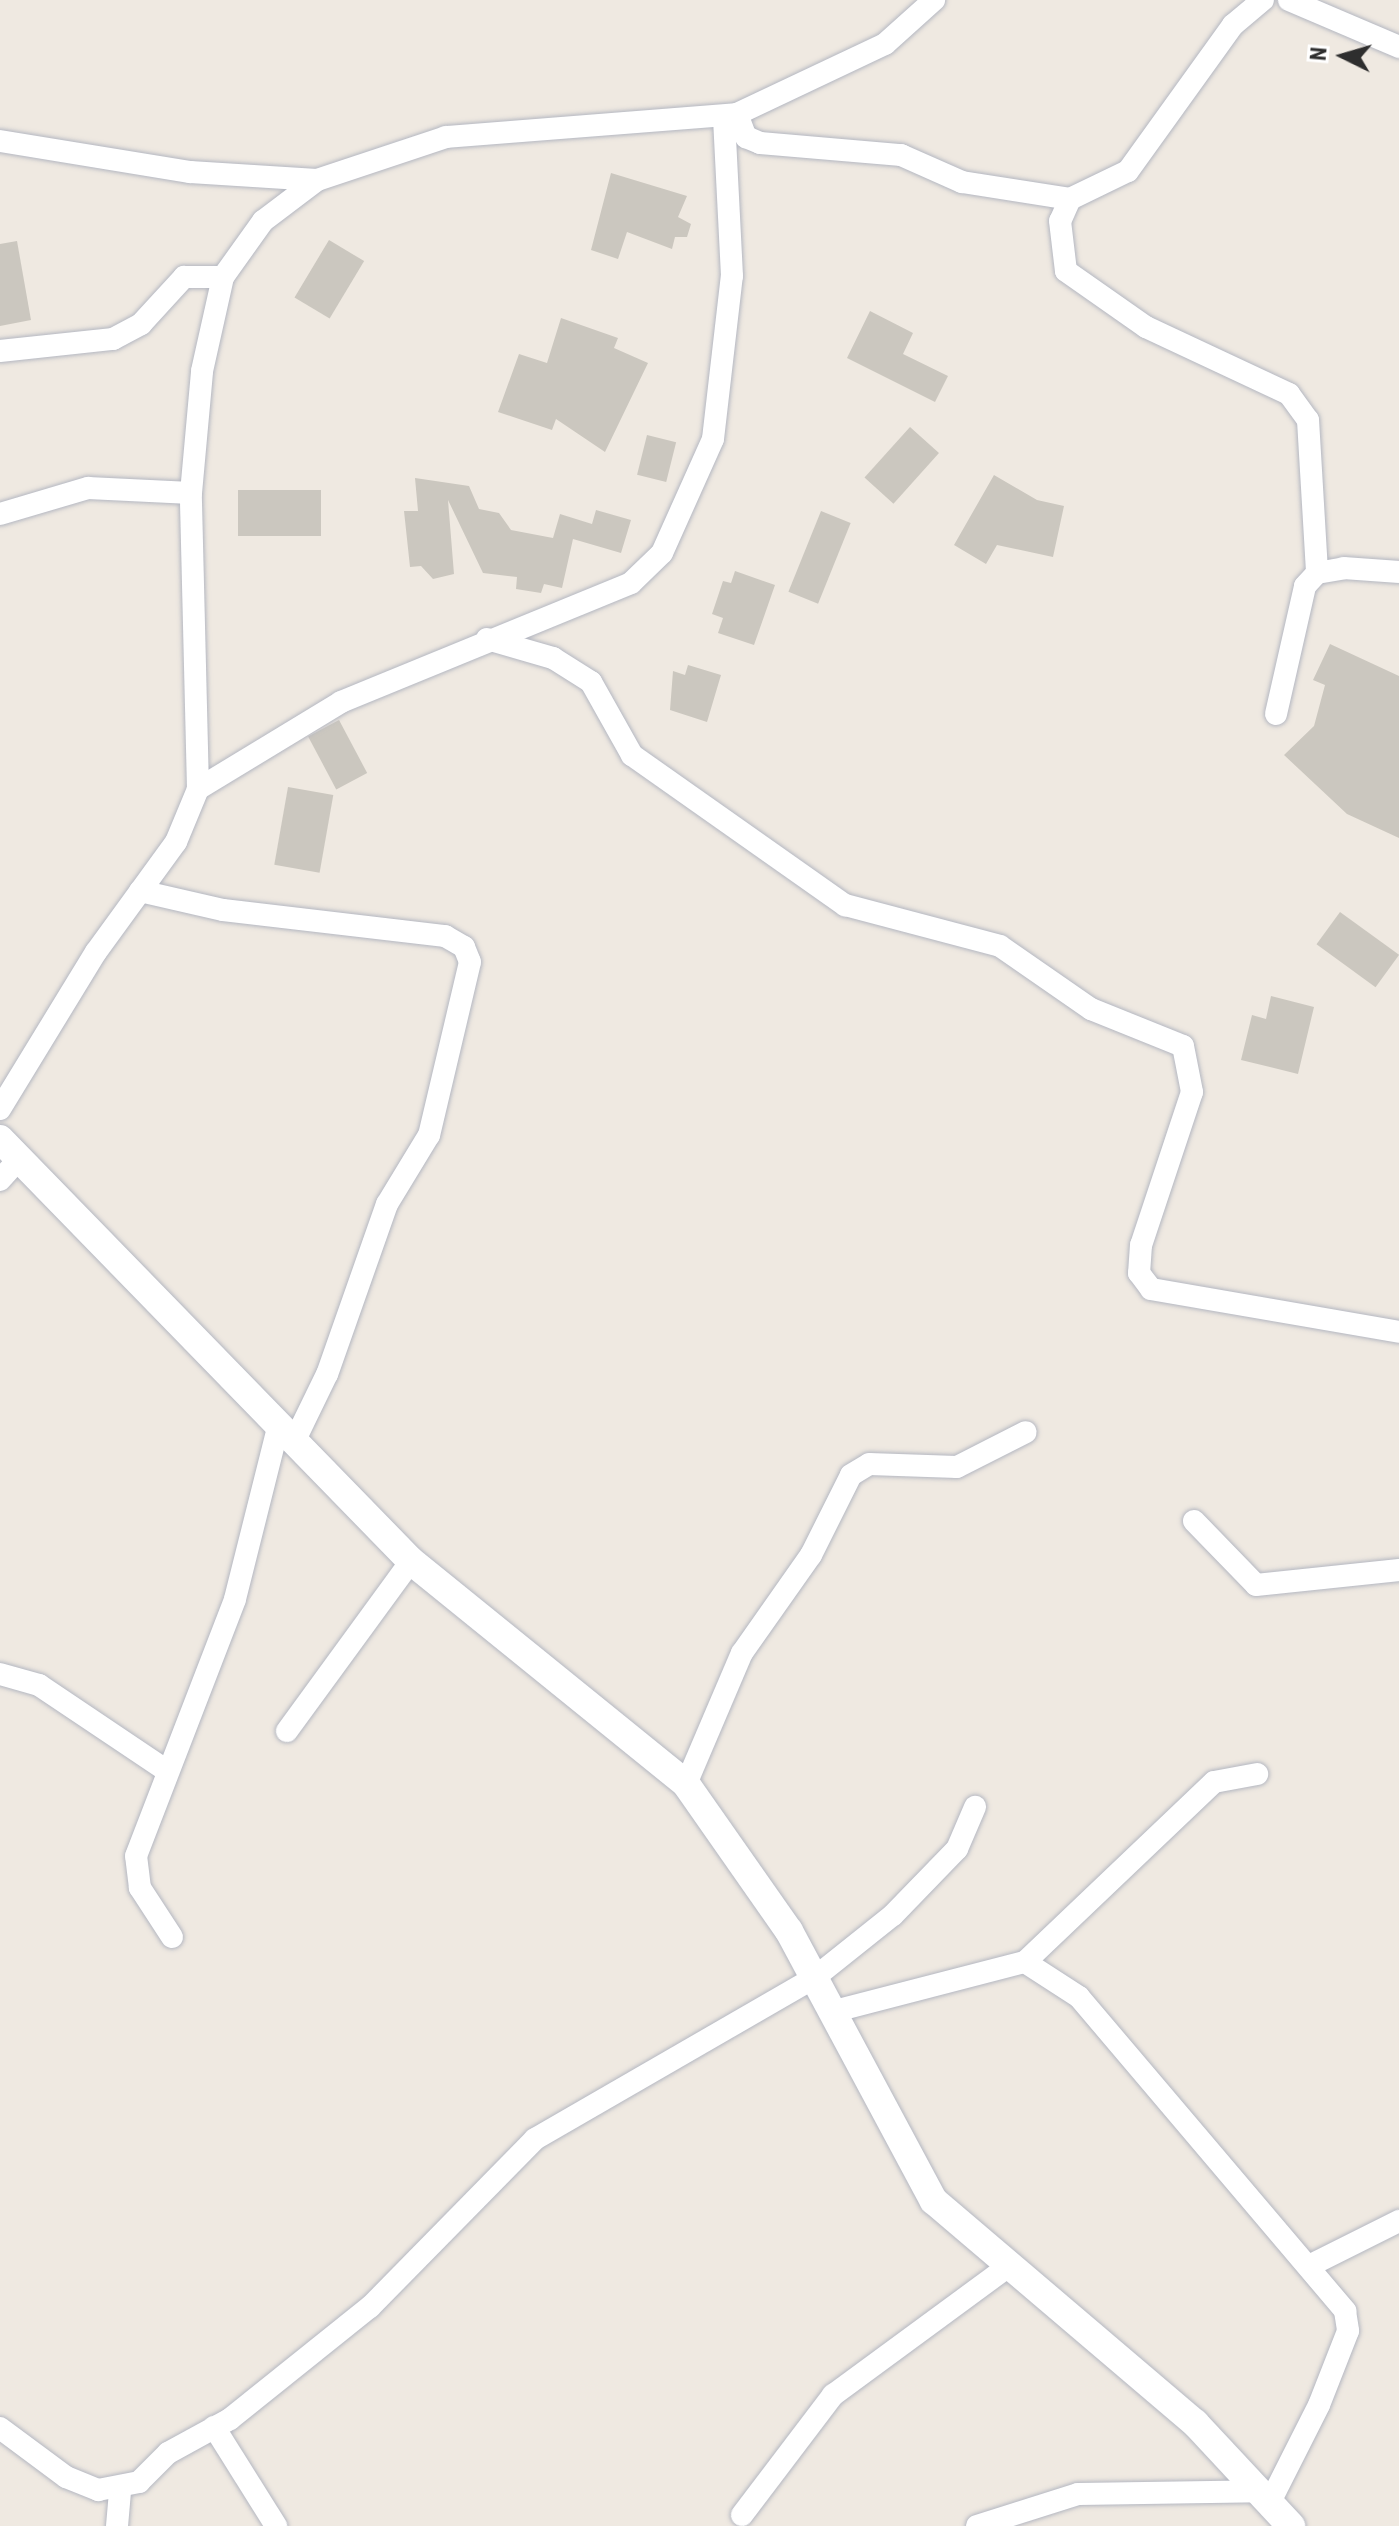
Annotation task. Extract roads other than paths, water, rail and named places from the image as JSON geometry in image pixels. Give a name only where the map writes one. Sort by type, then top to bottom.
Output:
[{"type":"street","points":[[0,1109],[140,891],[176,842],[198,789],[191,493],[202,371],[223,277],[263,221],[317,180],[446,137],[730,115],[885,44],[934,0]]},
{"type":"street","points":[[730,115],[746,137],[760,143],[901,155],[962,182],[1070,199],[1128,171],[1233,25],[1263,0]]},
{"type":"street","points":[[1289,0],[1399,47]]},
{"type":"street","points":[[198,789],[341,702],[487,639],[631,583],[662,553],[713,439],[732,276],[730,115]]},
{"type":"street","points":[[0,141],[190,172],[317,180]]},
{"type":"street","points":[[1070,199],[1060,221],[1066,271],[1146,327],[1289,394],[1308,420],[1317,573],[1300,600],[1276,714]]},
{"type":"street","points":[[0,351],[113,339],[141,324],[184,277],[223,277]]},
{"type":"street","points":[[0,514],[88,488],[191,493]]},
{"type":"street","points":[[1317,573],[1399,572]]},
{"type":"street","points":[[487,639],[553,658],[591,682],[632,755],[845,905],[1000,946],[1091,1009],[1183,1046],[1192,1092],[1141,1245],[1139,1273],[1151,1289],[1399,1332]]},
{"type":"street","points":[[140,891],[223,910],[445,936],[464,947],[470,962],[429,1135],[387,1204],[327,1374],[287,1432],[235,1599],[164,1769],[136,1856],[140,1888],[172,1937]]},
{"type":"street","points":[[6,1160],[287,1432],[411,1561],[686,1784],[758,1883],[835,2011],[927,2191],[1007,2267],[1195,2423],[1291,2526]]},
{"type":"street","points":[[686,1784],[742,1653],[811,1555],[851,1475],[869,1464],[957,1467],[1026,1432]]},
{"type":"street","points":[[1194,1521],[1256,1585],[1399,1570]]},
{"type":"street","points":[[287,1731],[411,1561]]},
{"type":"street","points":[[0,1674],[39,1685],[164,1769]]},
{"type":"street","points":[[835,2011],[1025,1962],[1214,1782],[1257,1774]]},
{"type":"street","points":[[0,2428],[66,2477],[120,2490],[214,2427],[370,2307],[535,2139],[814,1978],[928,1886],[957,1849],[975,1807]]},
{"type":"street","points":[[1025,1962],[1079,1997],[1345,2311],[1348,2331],[1265,2496]]},
{"type":"street","points":[[1309,2266],[1399,2221]]},
{"type":"street","points":[[742,2515],[833,2395],[1007,2267]]},
{"type":"street","points":[[214,2427],[276,2526]]},
{"type":"street","points":[[117,2526],[120,2490]]},
{"type":"street","points":[[977,2526],[1078,2494],[1265,2496]]}]
